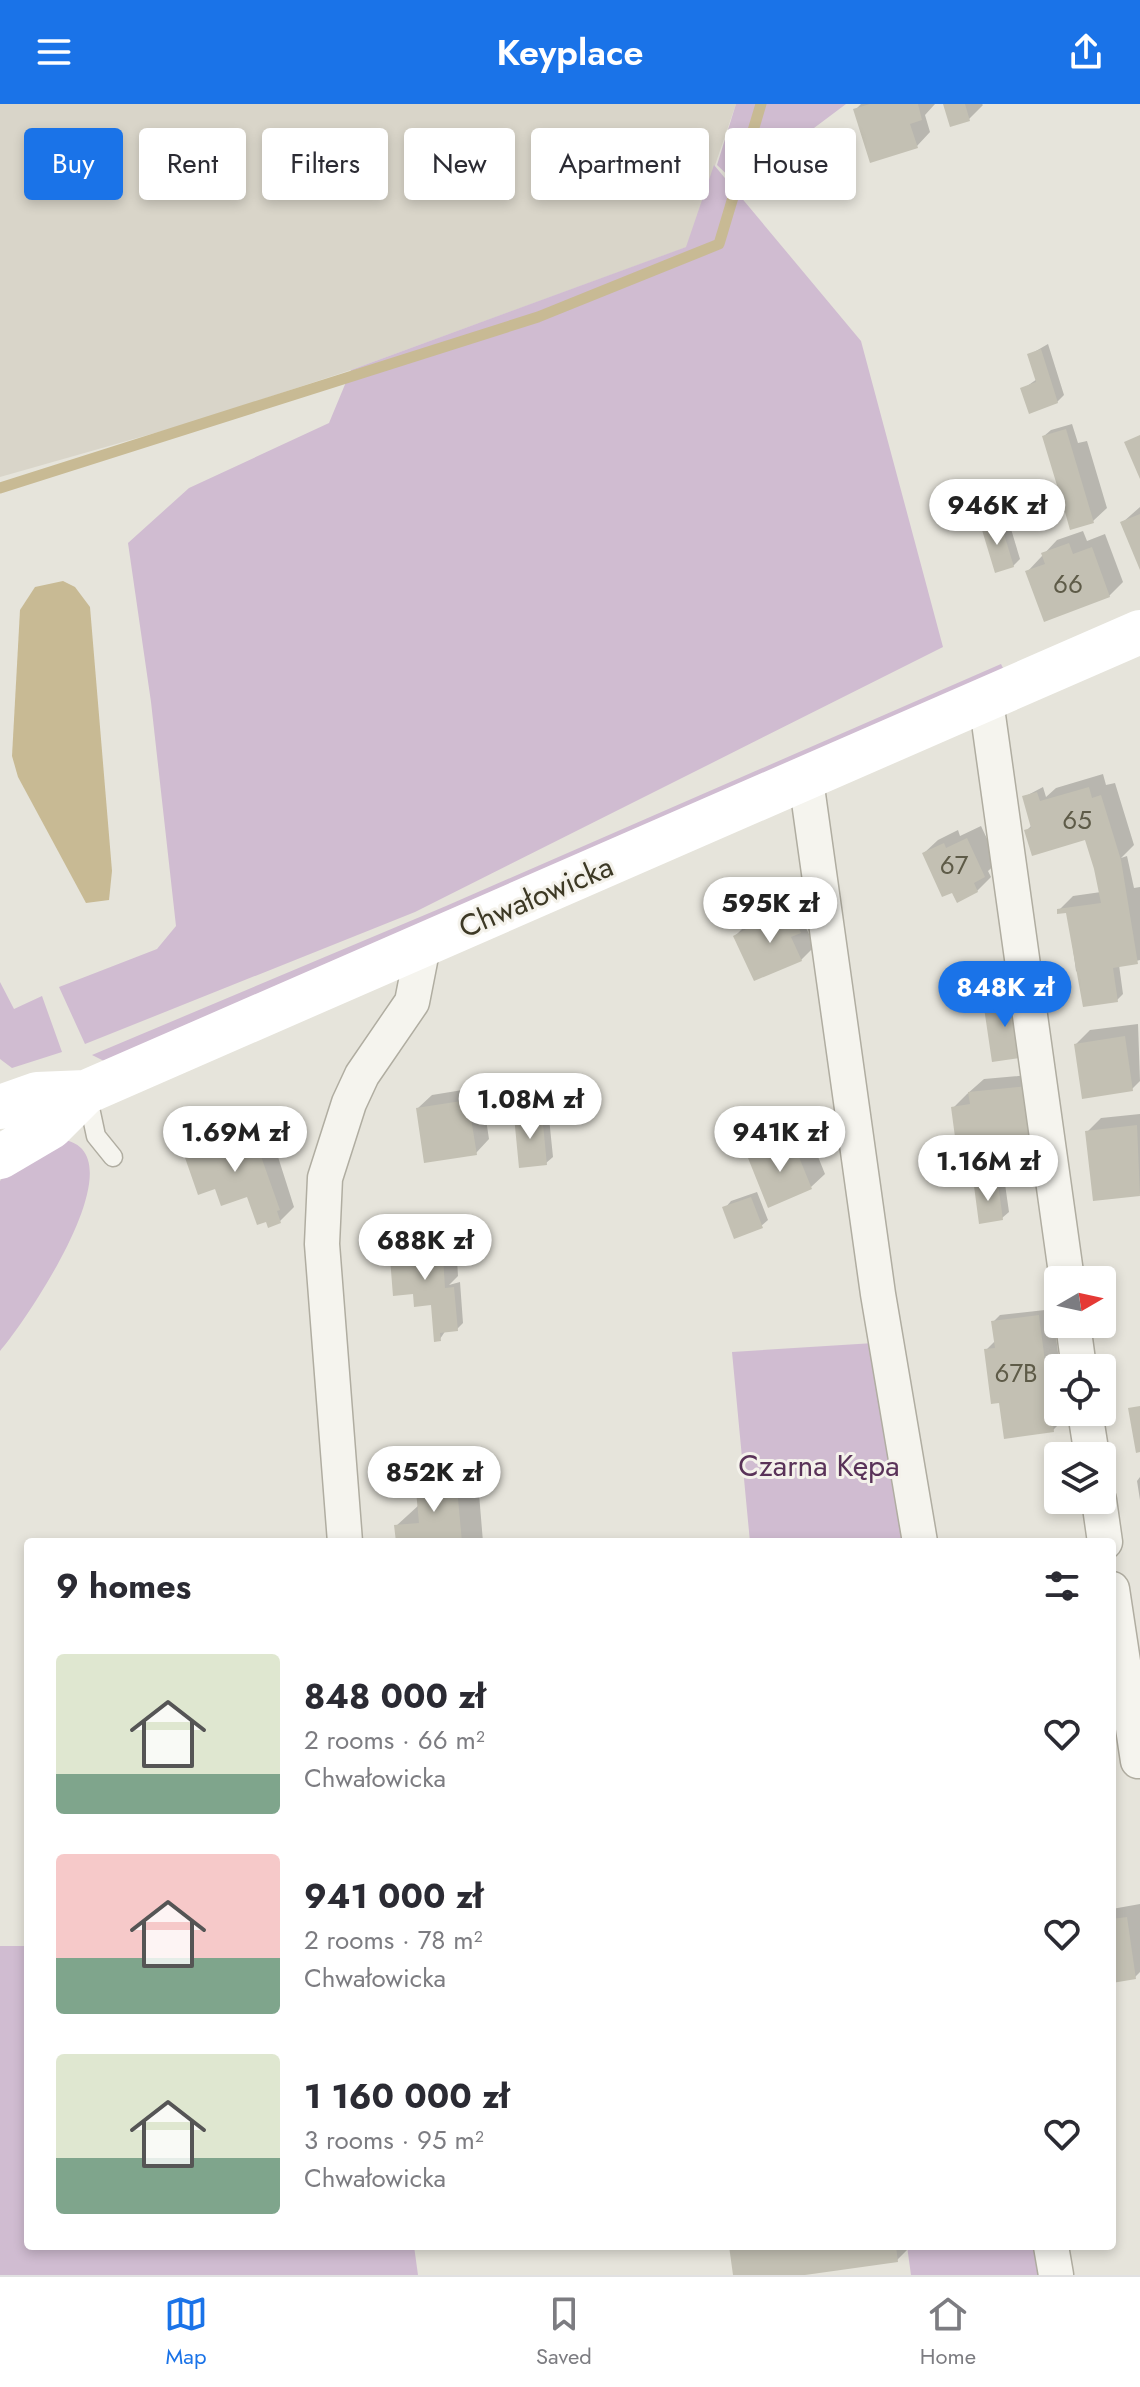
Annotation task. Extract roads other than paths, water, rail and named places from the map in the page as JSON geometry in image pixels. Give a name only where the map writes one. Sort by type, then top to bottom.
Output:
[{"type":"main road","name":"Chwałowicka","points":[[0,1107],[37,1094],[86,1092],[1140,632]]},
{"type":"main road","name":"Chwałowicka","points":[[0,1157],[51,1127],[86,1092]]},
{"type":"street","points":[[986,701],[1065,1266]]},
{"type":"street","points":[[806,780],[880,1308],[919,1538]]},
{"type":"street","points":[[345,1538],[322,1244],[325,1178],[344,1116],[362,1075],[412,1002],[423,946]]},
{"type":"street","points":[[1101,1514],[1104,1538]]},
{"type":"street","points":[[1116,1615],[1138,1761]]},
{"type":"street","points":[[1052,2250],[1056,2275]]},
{"type":"lane","points":[[86,1092],[93,1128],[113,1157]]},
{"type":"waterway","points":[[0,488],[538,317],[719,244],[761,104]]},
{"type":"park label","name":"Czarna Kępa","points":[[819,1466]]}]
